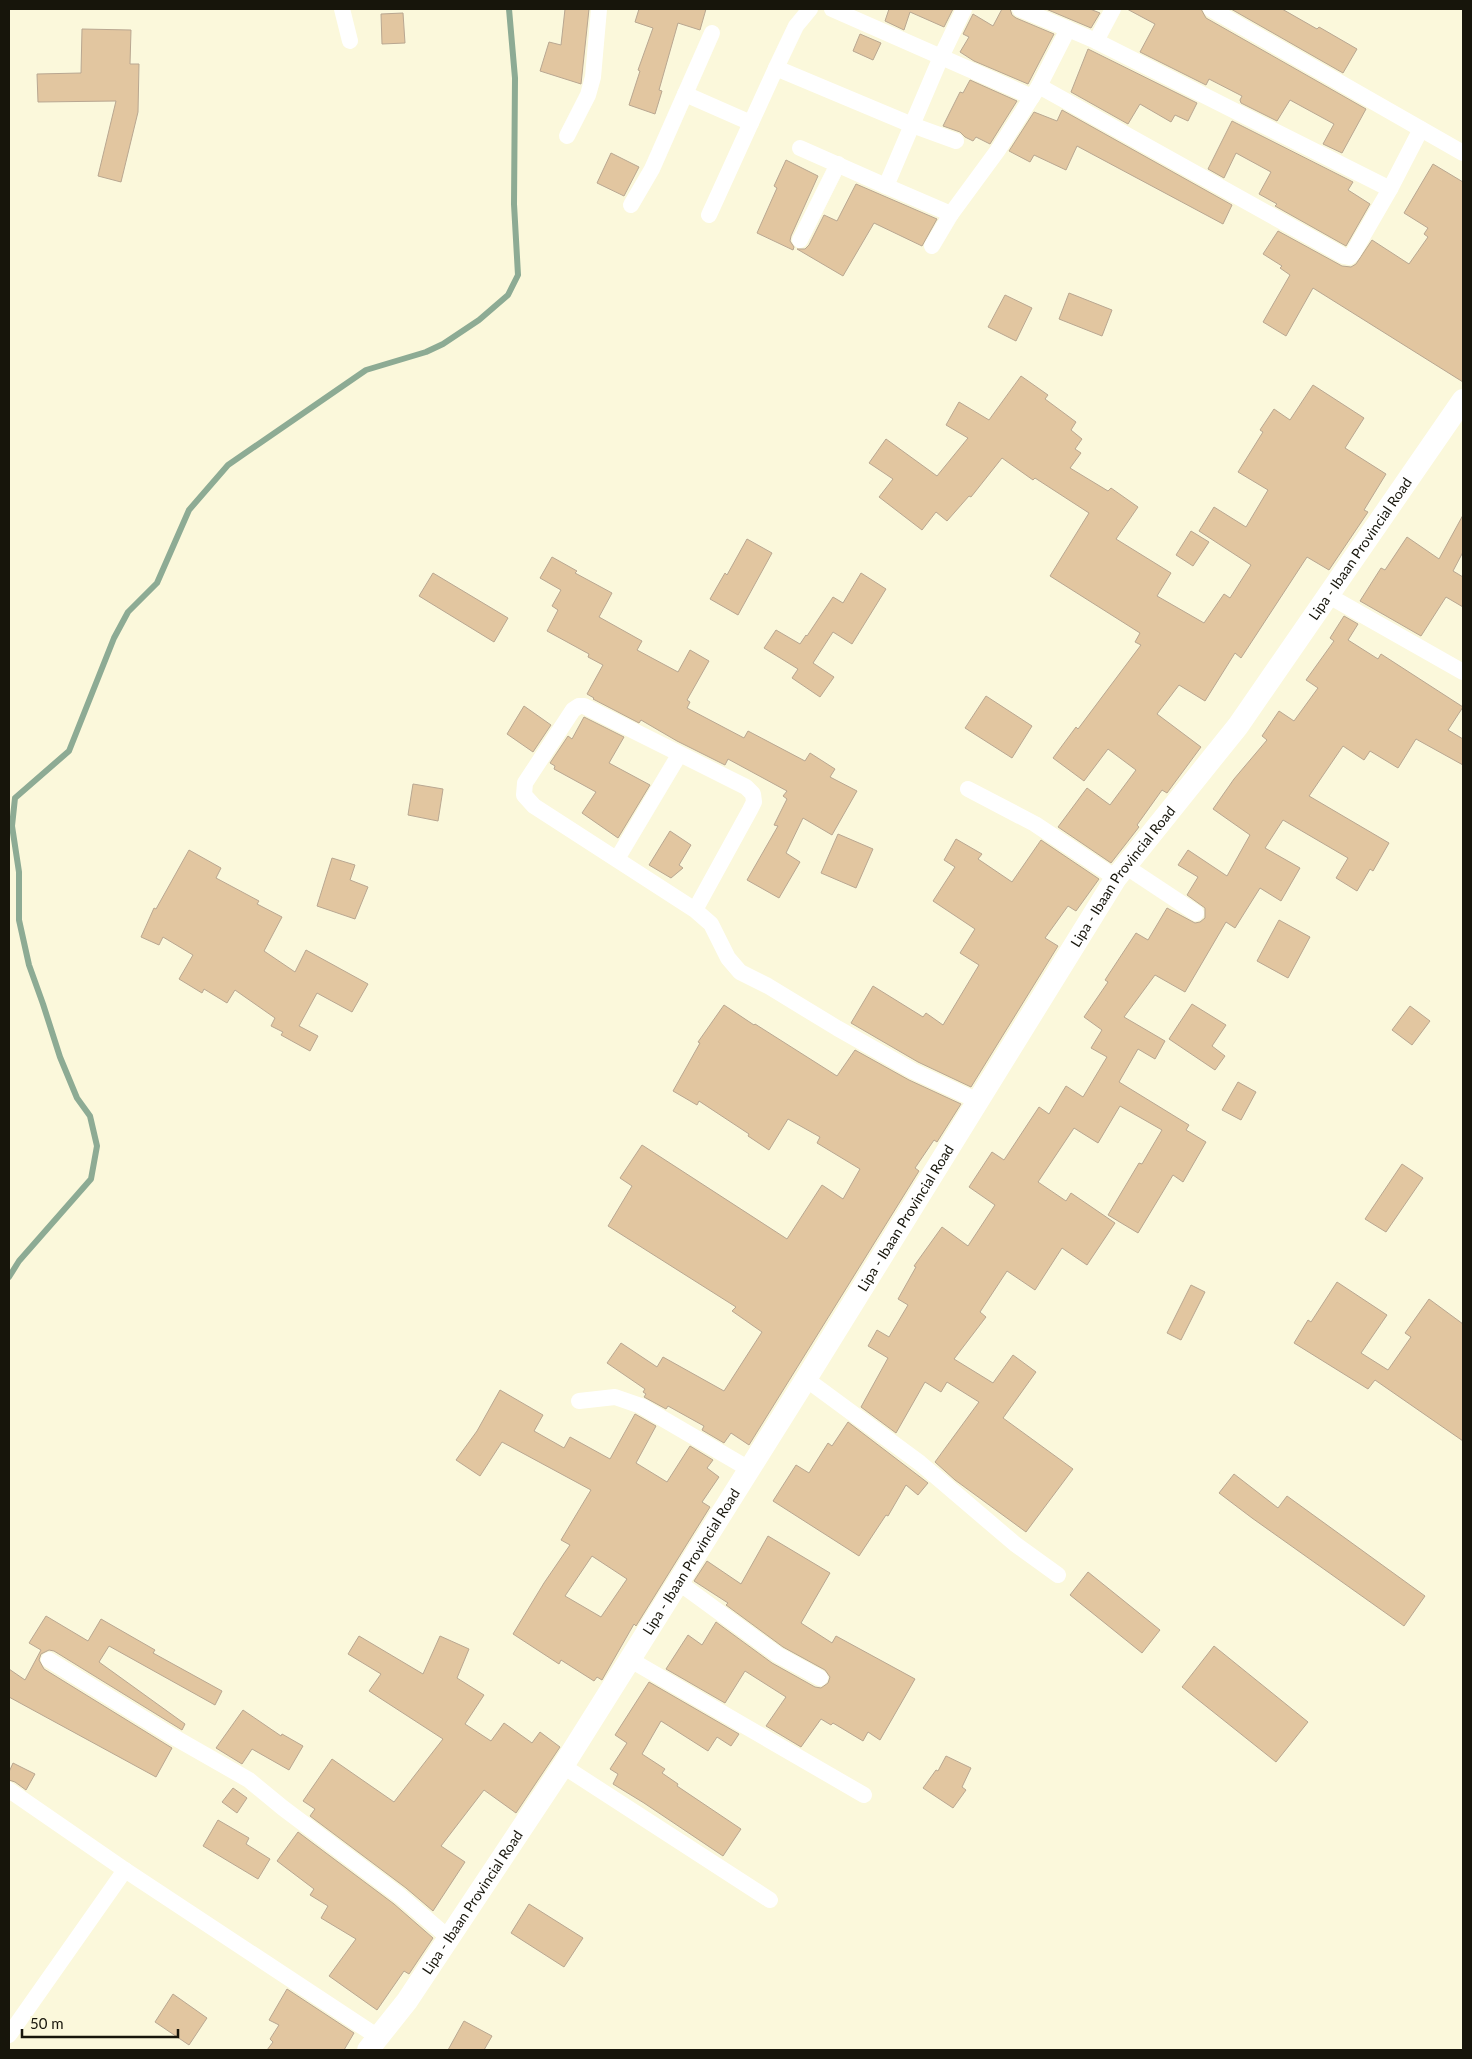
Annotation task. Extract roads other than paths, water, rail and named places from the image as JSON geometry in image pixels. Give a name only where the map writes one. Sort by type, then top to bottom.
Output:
[{"type":"main road","name":"Lipa - Ibaan Provincial Road","points":[[373,2044],[407,2001],[563,1766],[806,1379],[1120,872],[1238,726],[1463,400]]},
{"type":"street","points":[[342,9],[350,41]]},
{"type":"street","points":[[567,136],[588,95],[593,78],[599,9]]},
{"type":"street","points":[[709,215],[796,26],[810,9]]},
{"type":"street","points":[[832,9],[941,57],[1036,92],[1344,256],[1349,257],[1353,252],[1390,189],[1421,129]]},
{"type":"street","points":[[886,186],[941,57],[964,9]]},
{"type":"street","points":[[1020,9],[1096,41],[1390,189]]},
{"type":"street","points":[[1096,41],[1113,9]]},
{"type":"street","points":[[1211,9],[1463,153]]},
{"type":"street","points":[[932,246],[951,214],[998,150],[1036,92],[1068,29]]},
{"type":"street","points":[[631,205],[652,169],[712,33]]},
{"type":"street","points":[[776,68],[912,125],[956,141]]},
{"type":"street","points":[[685,94],[751,123]]},
{"type":"street","points":[[800,148],[951,214]]},
{"type":"street","points":[[800,240],[838,164]]},
{"type":"street","points":[[1329,596],[1463,672]]},
{"type":"street","points":[[695,910],[750,810],[754,802],[753,794],[746,787],[584,706],[579,706],[573,710],[525,783],[524,795],[534,806],[695,910],[710,924],[728,958],[740,972],[768,986],[913,1072],[978,1101]]},
{"type":"street","points":[[617,859],[679,755]]},
{"type":"street","points":[[968,789],[1196,912]]},
{"type":"street","points":[[806,1379],[920,1463],[1015,1544],[1058,1575]]},
{"type":"street","points":[[579,1401],[615,1396],[641,1406],[749,1469]]},
{"type":"street","points":[[678,1582],[778,1655],[820,1678]]},
{"type":"street","points":[[629,1659],[864,1795]]},
{"type":"street","points":[[49,1660],[172,1736],[249,1780],[400,1896],[449,1938]]},
{"type":"street","points":[[563,1766],[770,1900]]},
{"type":"street","points":[[9,1790],[373,2044]]},
{"type":"street","points":[[9,2036],[125,1870]]},
{"type":"waterway","points":[[9,1277],[19,1261],[91,1179],[97,1146],[90,1116],[77,1098],[60,1057],[29,965],[19,920],[19,872],[12,826],[15,798],[69,751],[114,638],[128,612],[157,583],[189,510],[228,465],[366,370],[426,352],[443,344],[479,320],[508,295],[518,275],[514,204],[515,78],[509,9]]}]
